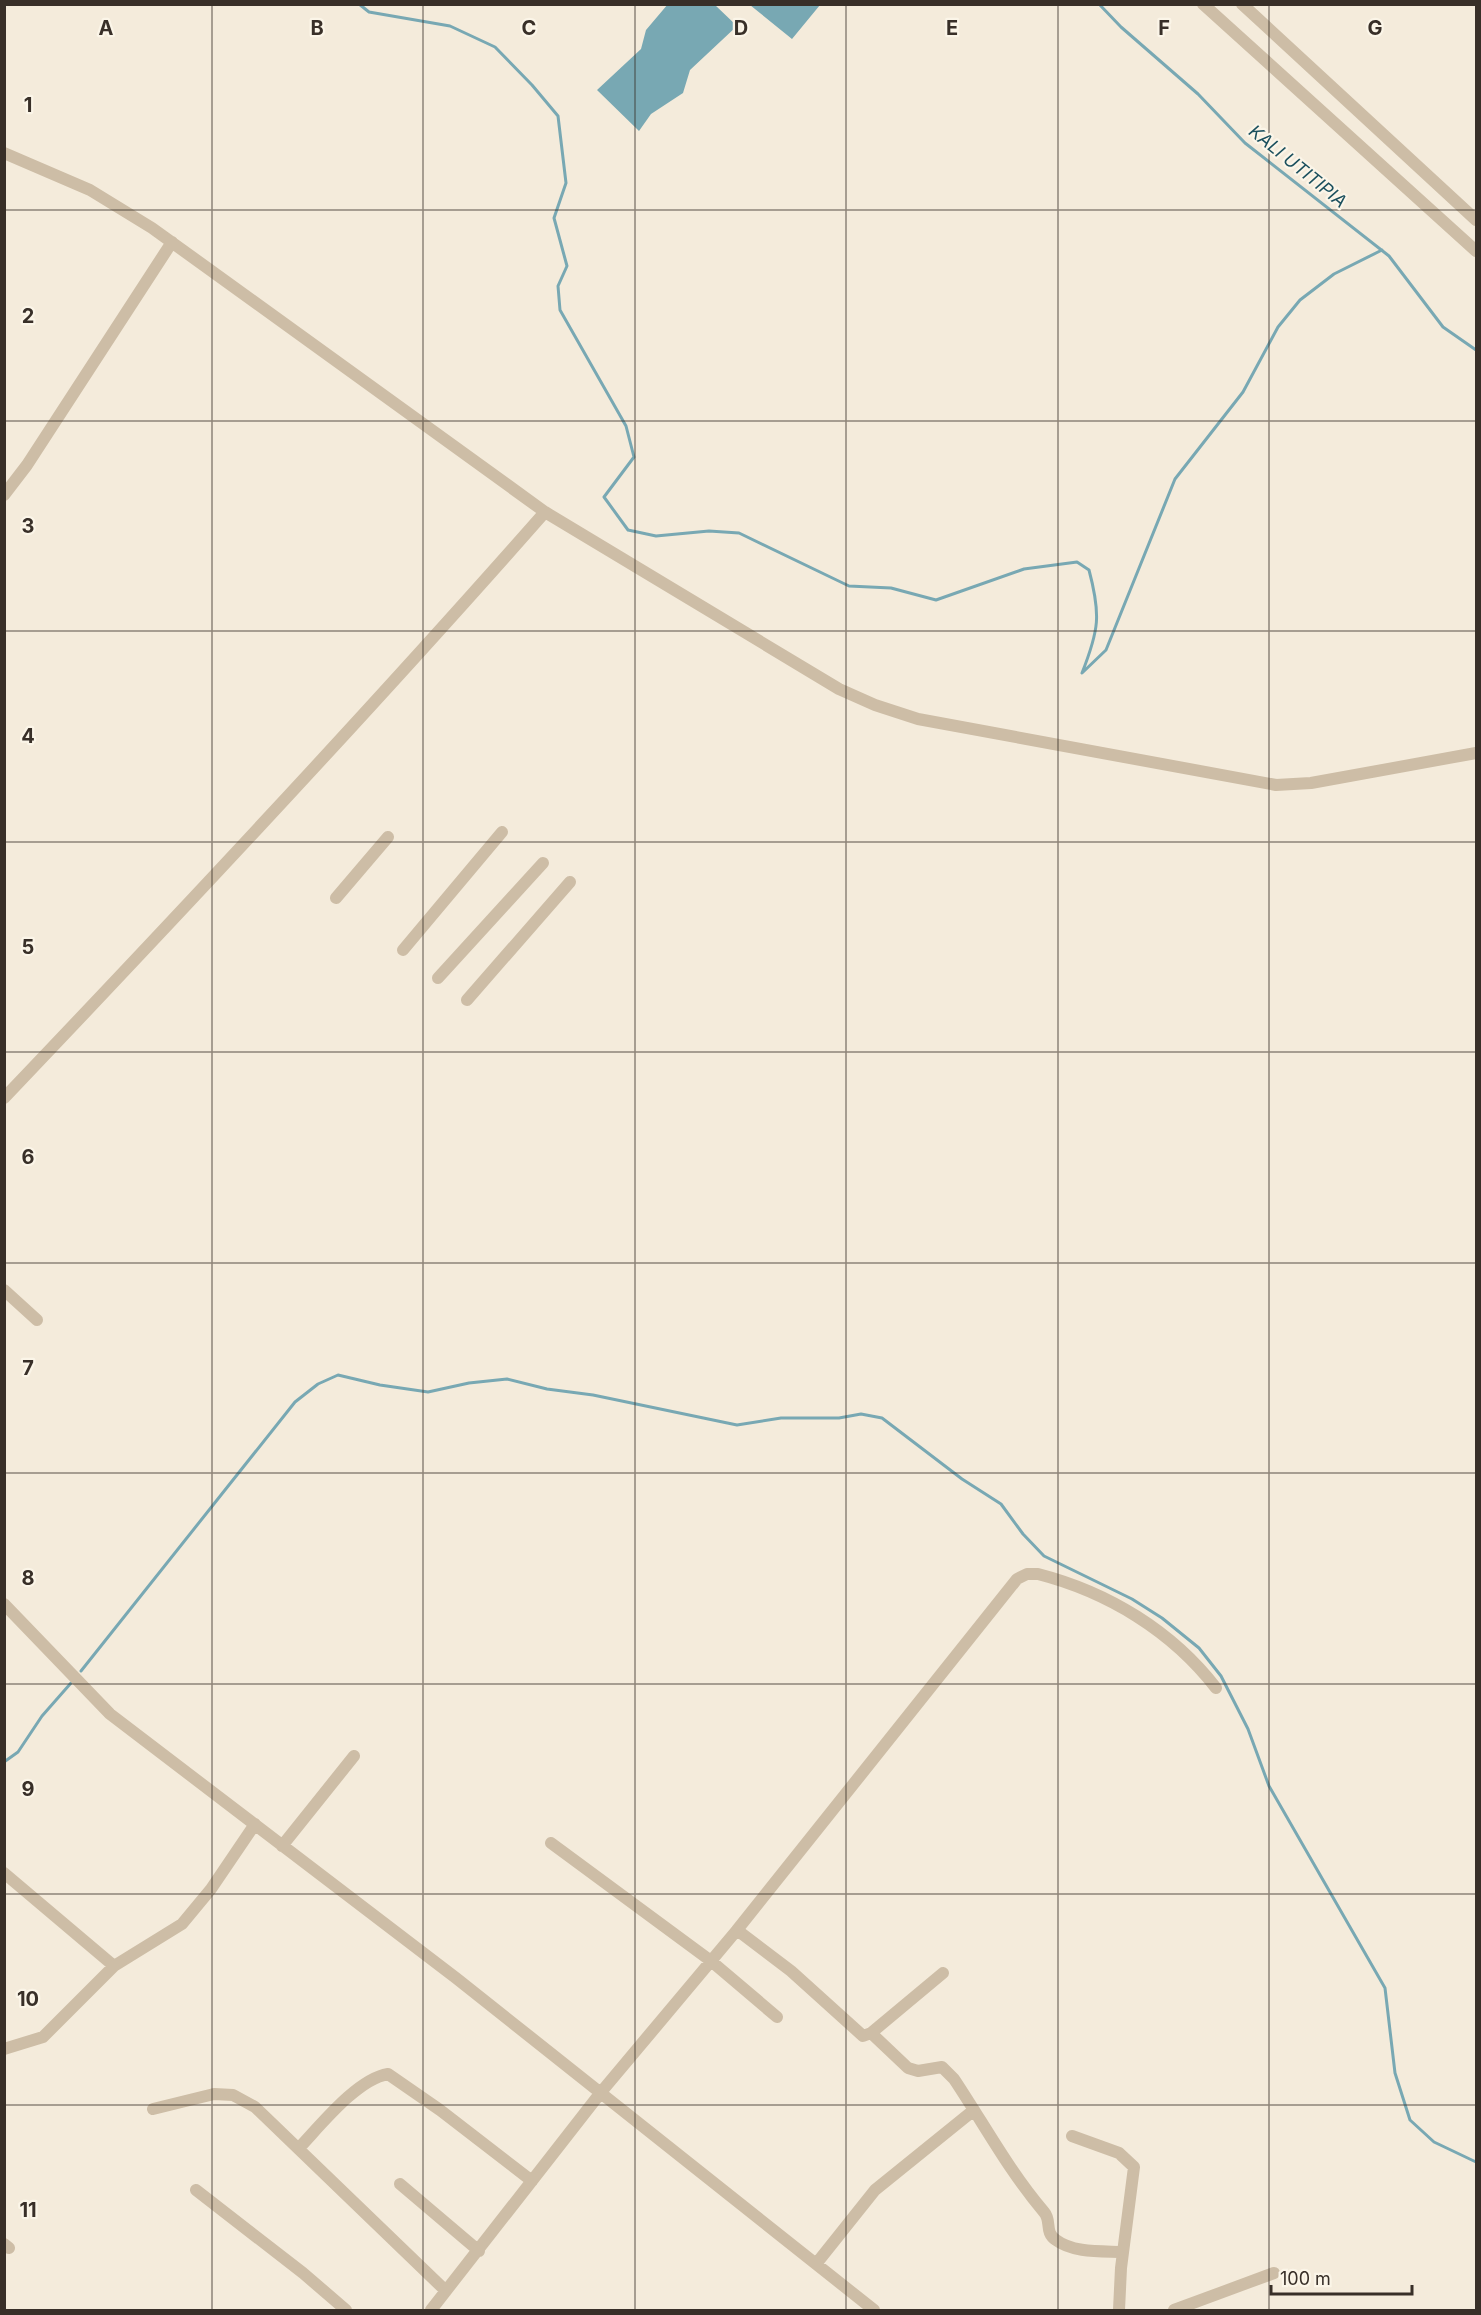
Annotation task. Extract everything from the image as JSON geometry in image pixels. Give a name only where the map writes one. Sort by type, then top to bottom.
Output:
[{"type":"street","points":[[1203,4],[1476,251]]},
{"type":"street","points":[[1242,4],[1476,220]]},
{"type":"street","points":[[4,153],[112,201],[545,512],[839,689],[875,705],[918,719],[1276,785],[1311,783],[1476,753]]},
{"type":"street","points":[[4,495],[33,456],[172,242]]},
{"type":"street","points":[[5,1097],[147,949],[445,626],[545,512]]},
{"type":"street","points":[[403,950],[502,832]]},
{"type":"street","points":[[336,898],[388,837]]},
{"type":"street","points":[[438,978],[543,863]]},
{"type":"street","points":[[467,1000],[570,882]]},
{"type":"street","points":[[4,1290],[37,1320]]},
{"type":"street","points":[[431,2310],[602,2091],[737,1930],[1014,1583],[1022,1576],[1044,1576],[1086,1590],[1121,1607],[1184,1651],[1216,1688]]},
{"type":"street","points":[[4,1604],[110,1714],[602,2091],[673,2152],[874,2310]]},
{"type":"street","points":[[282,1846],[354,1756]]},
{"type":"street","points":[[4,2049],[43,2037],[114,1966],[169,1934],[188,1919],[255,1824]]},
{"type":"street","points":[[551,1843],[711,1961],[777,2017]]},
{"type":"street","points":[[4,1873],[114,1966]]},
{"type":"street","points":[[737,1930],[791,1971],[860,2034],[871,2033],[943,1973]]},
{"type":"street","points":[[871,2033],[908,2068],[918,2071],[942,2067],[954,2079],[1024,2189],[1045,2212],[1047,2228],[1053,2239],[1064,2246],[1080,2249],[1123,2252]]},
{"type":"street","points":[[299,2148],[359,2089],[373,2079],[388,2074],[440,2110],[532,2181]]},
{"type":"street","points":[[153,2109],[214,2094],[233,2095],[255,2107],[446,2291]]},
{"type":"street","points":[[816,2264],[875,2190],[974,2110]]},
{"type":"street","points":[[1072,2136],[1119,2153],[1134,2167],[1123,2252],[1119,2310]]},
{"type":"street","points":[[400,2184],[479,2251]]},
{"type":"street","points":[[196,2190],[303,2273],[346,2310]]},
{"type":"street","points":[[1174,2310],[1274,2273]]},
{"type":"water","points":[[668,4],[715,5],[737,26],[690,70],[683,93],[651,114],[639,131],[597,90],[641,49],[646,30]]},
{"type":"water","points":[[750,5],[820,5],[792,39]]},
{"type":"waterway","points":[[359,4],[369,12],[450,26],[495,47],[558,116],[566,183],[554,218],[567,266],[558,286],[560,310],[626,426],[634,457],[604,497],[628,530],[656,536],[709,531],[739,533],[849,586],[891,588],[936,600],[1024,569],[1077,562],[1089,570],[1097,611],[1095,633],[1082,673],[1106,650],[1175,479],[1243,392],[1278,327],[1300,300],[1334,274],[1382,250]]},
{"type":"waterway","name":"KALI UTITIPIA","points":[[1099,4],[1121,27],[1198,94],[1245,143],[1389,256],[1443,327],[1476,350]]},
{"type":"waterway","points":[[81,1671],[295,1402],[318,1384],[338,1375],[380,1385],[428,1392],[469,1383],[507,1379],[547,1389],[593,1395],[737,1425],[781,1418],[839,1418],[861,1414],[882,1418],[962,1479],[1001,1504],[1023,1534],[1044,1556],[1132,1599],[1162,1618],[1199,1648],[1221,1676],[1248,1729],[1269,1786],[1385,1988],[1395,2073],[1410,2120],[1434,2142],[1476,2162]]},
{"type":"waterway","points":[[4,1762],[18,1752],[42,1716],[71,1683]]}]
